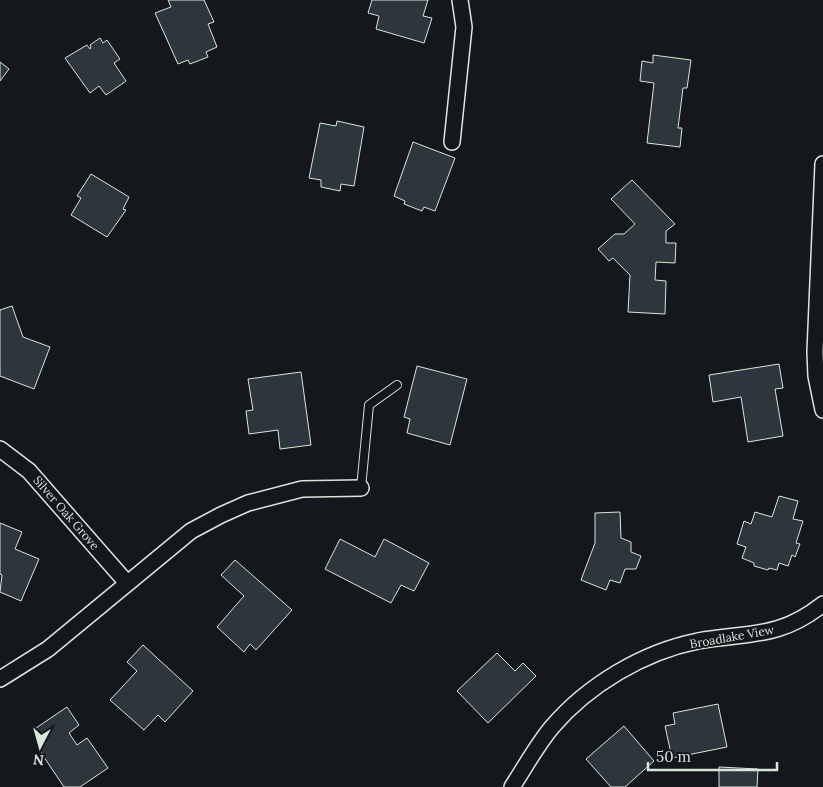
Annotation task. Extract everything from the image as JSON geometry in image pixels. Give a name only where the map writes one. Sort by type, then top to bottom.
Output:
[{"type":"street","points":[[452,142],[464,27],[460,0]]},
{"type":"street","points":[[823,164],[821,257],[815,352],[816,376],[823,410]]},
{"type":"street","name":"Silver Oak Grove","points":[[0,449],[29,471],[127,583]]},
{"type":"street","points":[[0,678],[48,649],[191,531],[248,503],[302,489],[361,488]]},
{"type":"street","name":"Broadlake View","points":[[512,787],[552,727],[591,690],[612,676],[654,655],[695,642],[769,633],[811,614],[823,604]]},
{"type":"lane","points":[[361,488],[368,405],[397,384]]},
{"type":"building","points":[[168,0],[204,0],[214,22],[208,24],[217,47],[206,52],[208,57],[190,64],[188,60],[178,64],[155,13],[171,7]]},
{"type":"building","points":[[372,0],[428,0],[423,16],[432,18],[424,43],[376,29],[379,16],[368,13]]},
{"type":"building","points":[[100,38],[103,43],[107,40],[120,59],[114,63],[126,81],[106,95],[99,86],[90,93],[65,58],[87,45],[90,49],[90,45]]},
{"type":"building","points":[[653,55],[691,60],[687,88],[683,88],[678,128],[682,128],[680,147],[647,143],[654,83],[640,81],[642,61],[653,63]]},
{"type":"building","points":[[0,62],[9,69],[0,81]]},
{"type":"building","points":[[337,121],[364,127],[354,186],[341,184],[340,191],[321,187],[321,180],[309,178],[320,123],[336,126]]},
{"type":"building","points":[[413,142],[455,158],[435,211],[424,207],[422,211],[404,204],[405,201],[394,196]]},
{"type":"building","points":[[91,174],[129,197],[123,209],[126,210],[107,237],[71,215],[81,198],[77,196]]},
{"type":"building","points":[[632,180],[675,224],[666,231],[666,243],[676,243],[675,263],[656,262],[655,280],[666,281],[665,314],[628,312],[630,275],[613,258],[609,261],[598,249],[615,234],[624,234],[635,224],[611,199]]},
{"type":"building","points":[[12,306],[23,337],[50,347],[34,389],[0,376],[0,310]]},
{"type":"building","points":[[779,364],[783,388],[775,389],[783,436],[748,442],[741,397],[713,402],[709,375]]},
{"type":"building","points":[[417,366],[467,379],[450,445],[407,433],[410,419],[404,417]]},
{"type":"building","points":[[301,372],[311,445],[280,449],[278,430],[249,434],[246,411],[253,410],[248,379]]},
{"type":"building","points":[[779,496],[798,501],[793,519],[803,521],[796,543],[800,544],[795,557],[792,555],[788,566],[779,563],[777,570],[769,568],[768,570],[754,566],[754,563],[742,558],[746,547],[737,544],[744,521],[751,524],[755,512],[772,517]]},
{"type":"building","points":[[620,512],[621,538],[631,542],[631,552],[641,556],[636,569],[625,569],[620,583],[610,580],[606,590],[581,580],[595,543],[595,513]]},
{"type":"building","points":[[0,523],[22,532],[15,549],[39,559],[21,601],[0,592],[2,575],[0,574]]},
{"type":"building","points":[[340,539],[375,557],[384,539],[429,563],[414,591],[401,585],[391,603],[325,569]]},
{"type":"building","points":[[235,560],[292,610],[256,650],[250,644],[244,652],[217,627],[244,596],[221,575]]},
{"type":"building","points":[[143,645],[193,691],[165,722],[158,715],[144,730],[110,700],[137,671],[127,662]]},
{"type":"building","points":[[497,653],[515,671],[523,663],[536,676],[488,723],[457,691]]},
{"type":"building","points":[[718,704],[727,747],[672,758],[665,726],[675,724],[673,713]]},
{"type":"building","points":[[67,707],[79,725],[69,733],[77,745],[87,738],[108,768],[80,787],[64,787],[38,748],[46,743],[36,728]]},
{"type":"building","points":[[624,726],[654,761],[625,787],[611,787],[586,759]]},
{"type":"building","points":[[719,767],[758,769],[757,787],[719,787]]}]
